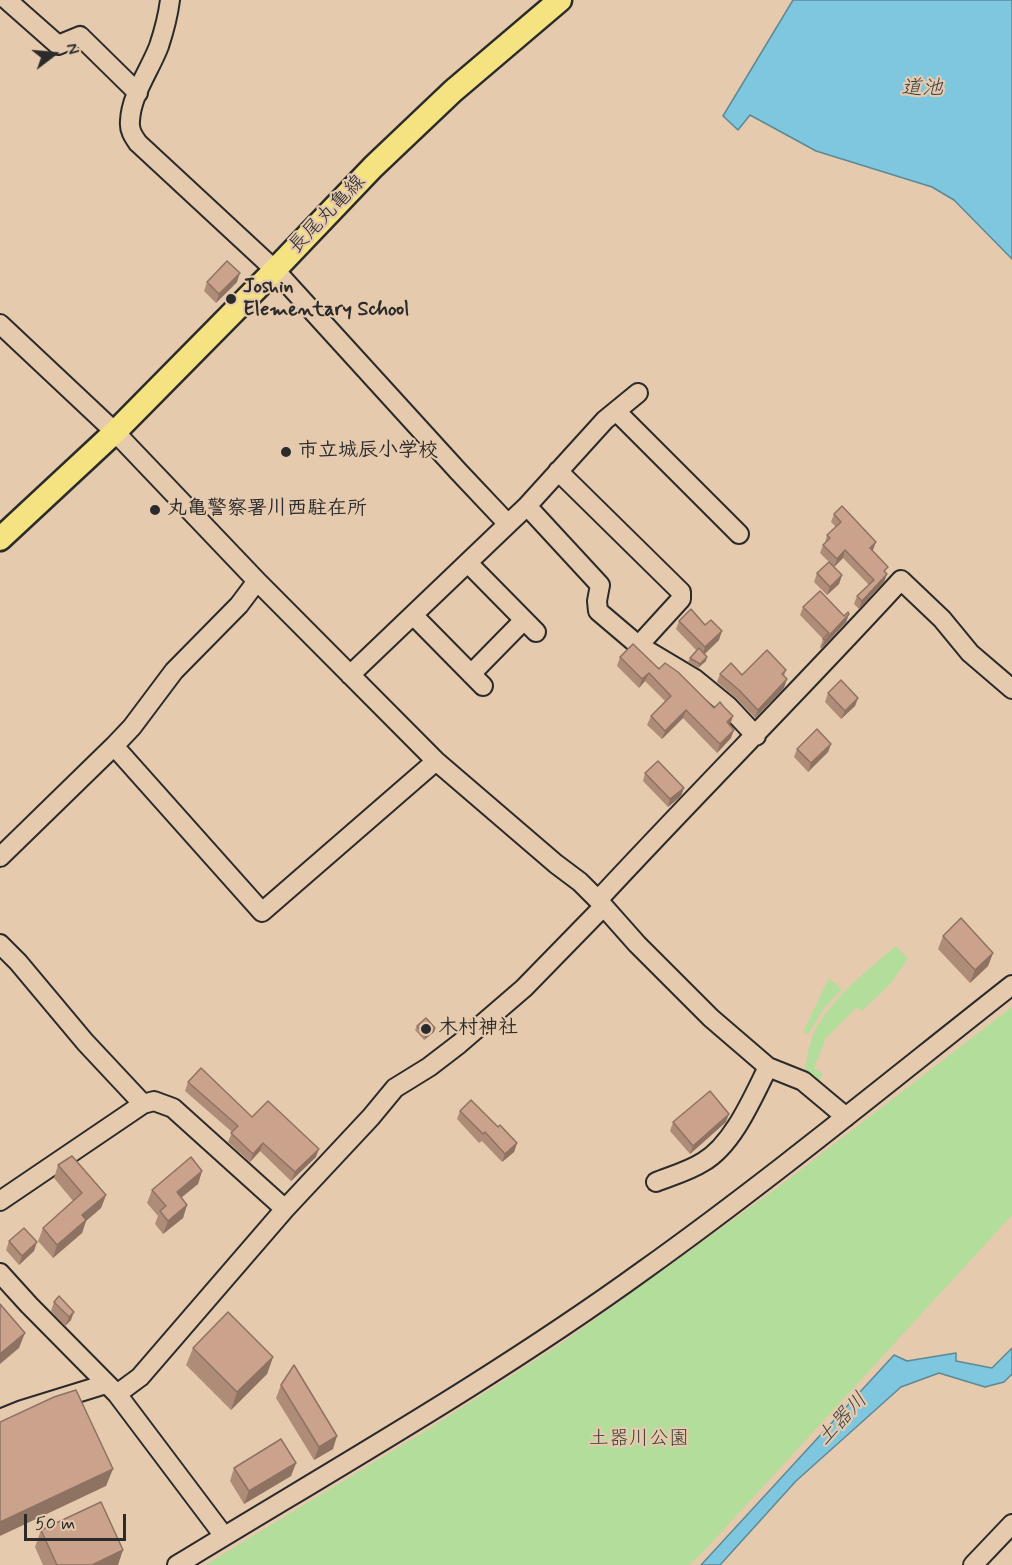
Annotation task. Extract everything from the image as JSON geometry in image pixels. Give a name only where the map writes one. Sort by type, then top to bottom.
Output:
[{"type":"main road","name":"長尾丸亀線","points":[[3,530],[115,432],[373,167],[445,98],[560,0]]},
{"type":"street","points":[[7,0],[58,45],[80,36],[138,93]]},
{"type":"street","points":[[170,0],[159,46],[132,107],[131,131],[138,143],[275,270],[508,524]]},
{"type":"street","points":[[0,324],[115,432],[257,581],[436,761],[601,903],[637,944],[711,1018],[768,1067],[802,1081],[846,1117]]},
{"type":"street","points":[[350,675],[527,506],[605,420],[638,393]]},
{"type":"street","points":[[616,411],[739,534]]},
{"type":"street","points":[[558,471],[681,592],[681,599],[639,645]]},
{"type":"street","points":[[527,506],[600,585],[598,611],[639,645],[695,679],[728,706],[756,736]]},
{"type":"street","points":[[413,615],[477,680],[530,626],[468,563]]},
{"type":"street","points":[[0,1419],[22,1410],[112,1389],[140,1377],[285,1209],[395,1088],[429,1067],[459,1044],[524,988],[601,903],[674,817],[756,736],[901,580],[942,619],[970,653],[1012,689]]},
{"type":"street","points":[[0,857],[132,727],[174,671],[239,604],[257,581]]},
{"type":"street","points":[[114,746],[262,912],[436,761]]},
{"type":"street","points":[[0,945],[18,962],[85,1042],[143,1104]]},
{"type":"street","points":[[177,1565],[549,1336],[644,1270],[846,1117],[1012,985]]},
{"type":"street","points":[[656,1182],[704,1162],[721,1147],[753,1098],[768,1067]]},
{"type":"street","points":[[0,1201],[143,1104],[154,1101],[173,1108],[285,1209]]},
{"type":"street","points":[[0,1273],[112,1389],[224,1536]]},
{"type":"street","points":[[973,1565],[1012,1524]]},
{"type":"green space","points":[[896,946],[908,959],[890,984],[862,1011],[857,1007],[826,1038],[814,1068],[823,1074],[816,1086],[803,1076],[811,1040],[819,1023],[850,987]]},
{"type":"green space","points":[[829,978],[842,990],[824,1008],[808,1034],[803,1032]]},
{"type":"green space","name":"土器川公園","points":[[1012,1007],[1012,1215],[689,1565],[205,1565],[427,1430],[562,1343],[781,1185]]},
{"type":"water","name":"道池","points":[[793,0],[1012,0],[1012,259],[954,200],[932,187],[816,151],[750,115],[738,130],[723,116]]},
{"type":"water","name":"土器川","points":[[1012,1348],[1012,1374],[1004,1382],[985,1387],[939,1373],[901,1387],[796,1481],[720,1565],[701,1565],[894,1355],[907,1361],[956,1353],[956,1361],[992,1368]]},
{"type":"building","points":[[227,261],[240,273],[219,294],[207,282]]},
{"type":"building","points":[[842,506],[876,542],[870,548],[888,567],[884,571],[887,574],[862,601],[857,596],[874,580],[845,550],[837,559],[823,545],[830,538],[827,535],[841,522],[834,514]]},
{"type":"building","points":[[829,562],[842,575],[830,587],[817,573]]},
{"type":"building","points":[[820,591],[844,616],[848,612],[849,614],[825,640],[823,639],[829,633],[803,607]]},
{"type":"building","points":[[691,609],[705,625],[711,620],[722,631],[705,647],[679,621]]},
{"type":"building","points":[[633,644],[659,669],[665,663],[678,672],[714,708],[720,702],[733,716],[727,722],[734,730],[720,744],[686,710],[665,731],[651,716],[671,696],[649,673],[642,679],[620,657]]},
{"type":"building","points":[[699,648],[707,657],[700,664],[690,658]]},
{"type":"building","points":[[767,650],[786,670],[782,674],[787,679],[758,710],[720,674],[731,663],[742,675]]},
{"type":"building","points":[[841,680],[858,698],[845,711],[828,693]]},
{"type":"building","points":[[817,729],[831,744],[811,763],[797,749]]},
{"type":"building","points":[[658,761],[684,788],[670,799],[645,773]]},
{"type":"building","points":[[961,918],[993,953],[975,970],[943,936]]},
{"type":"building","points":[[426,1018],[435,1028],[426,1036],[417,1026]]},
{"type":"building","points":[[201,1068],[252,1117],[268,1101],[319,1149],[295,1172],[263,1143],[253,1154],[231,1133],[238,1126],[188,1082]]},
{"type":"building","points":[[710,1091],[729,1114],[693,1146],[673,1122]]},
{"type":"building","points":[[471,1100],[517,1143],[505,1154],[485,1132],[483,1134],[460,1111]]},
{"type":"building","points":[[72,1156],[106,1195],[82,1215],[86,1220],[57,1245],[43,1228],[82,1193],[58,1165]]},
{"type":"building","points":[[191,1157],[202,1171],[177,1192],[187,1205],[168,1221],[160,1211],[166,1206],[152,1190]]},
{"type":"building","points":[[24,1228],[37,1242],[22,1256],[9,1241]]},
{"type":"building","points":[[59,1296],[74,1312],[69,1317],[54,1302]]},
{"type":"building","points":[[0,1304],[25,1333],[0,1354]]},
{"type":"building","points":[[228,1312],[273,1357],[237,1392],[193,1348]]},
{"type":"building","points":[[294,1365],[337,1436],[319,1447],[281,1385]]},
{"type":"building","points":[[76,1390],[113,1469],[0,1522],[0,1422],[54,1397]]},
{"type":"building","points":[[281,1439],[296,1463],[249,1491],[234,1468]]},
{"type":"building","points":[[101,1502],[123,1550],[92,1565],[57,1565],[41,1530]]},
{"type":"place","name":"Joshin Elementary School","points":[[231,299]]},
{"type":"place","name":"市立城辰小学校","points":[[286,452]]},
{"type":"place","name":"丸亀警察署川西駐在所","points":[[155,510]]},
{"type":"place","name":"木村神社","points":[[426,1029]]}]
